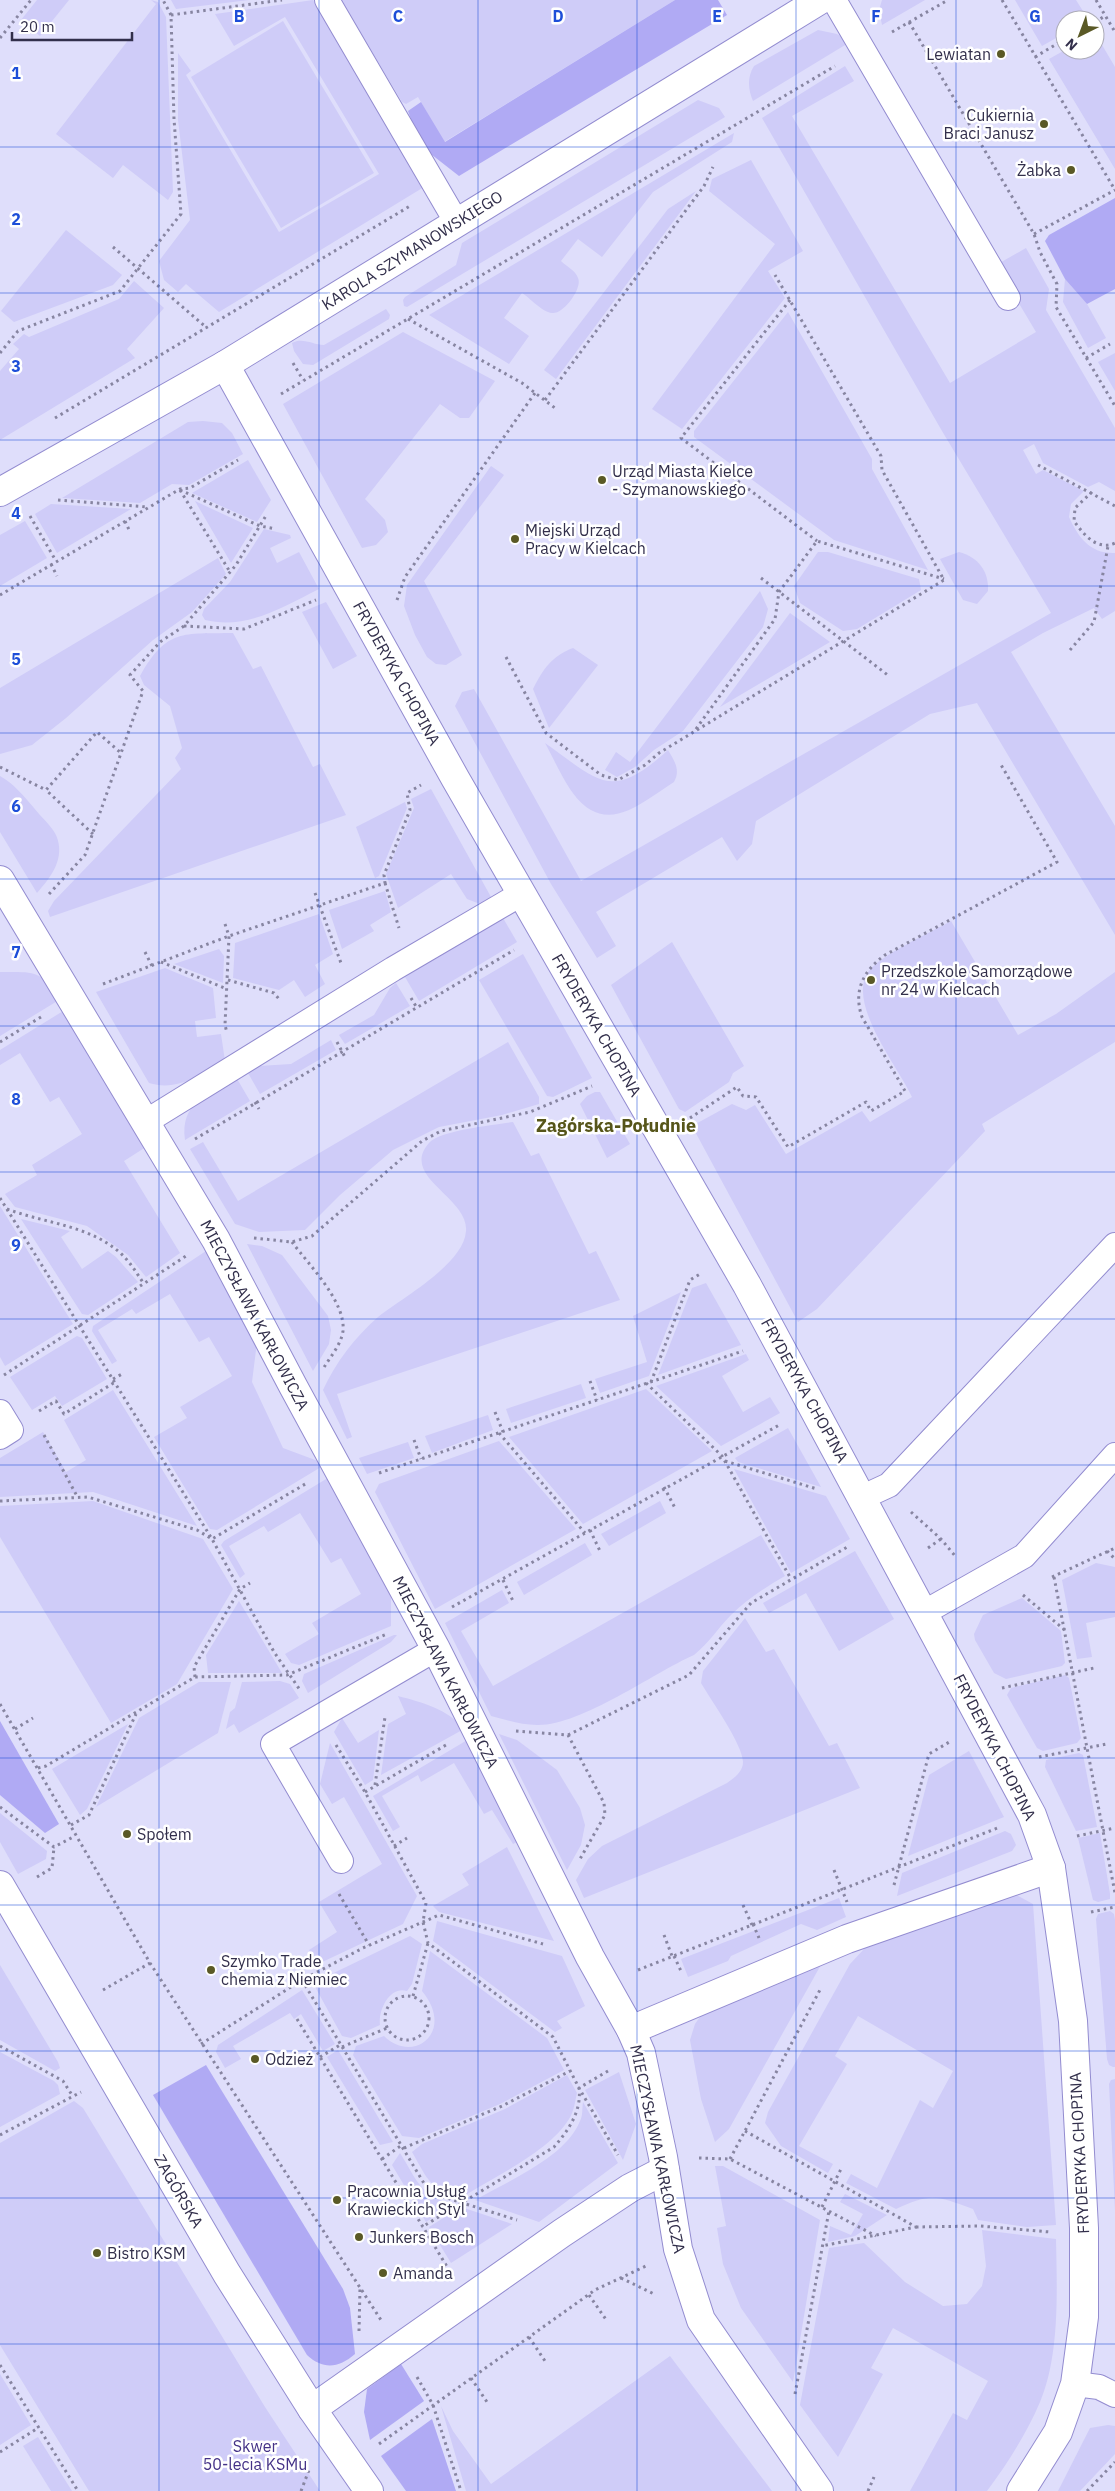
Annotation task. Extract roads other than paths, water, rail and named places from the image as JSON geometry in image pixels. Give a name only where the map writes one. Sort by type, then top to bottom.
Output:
[{"type":"street","name":"KAROLA SZYMANOWSKIEGO","points":[[0,492],[225,366],[820,0]]},
{"type":"street","name":"FRYDERYKA CHOPINA","points":[[225,366],[455,778],[747,1285],[925,1612],[1032,1815],[1051,1868],[1073,2020],[1084,2228],[1084,2317],[1075,2384],[1058,2432],[1021,2491]]},
{"type":"street","name":"MIECZYSŁAWA KARŁOWICZA","points":[[0,880],[216,1240],[436,1649],[590,1957],[631,2030],[641,2054],[664,2163],[678,2249],[701,2320],[818,2491]]},
{"type":"street","points":[[631,2030],[848,1939],[1051,1868]]},
{"type":"street","name":"ZAGÓRSKA","points":[[0,1885],[227,2274],[312,2409],[369,2491]]},
{"type":"street","points":[[312,2409],[664,2163]]},
{"type":"lane","points":[[328,0],[457,223]]},
{"type":"lane","points":[[834,0],[1008,298]]},
{"type":"lane","points":[[146,1121],[501,904],[522,894]]},
{"type":"lane","points":[[863,1497],[889,1485],[1115,1245]]},
{"type":"lane","points":[[0,1412],[11,1430],[0,1437]]},
{"type":"lane","points":[[925,1612],[1024,1556],[1115,1455]]},
{"type":"lane","points":[[341,1861],[273,1744],[436,1649]]},
{"type":"lane","points":[[1075,2384],[1099,2387],[1115,2394]]},
{"type":"place","name":"Lewiatan","points":[[1001,54]]},
{"type":"place","name":"Cukiernia Braci Janusz","points":[[1044,124]]},
{"type":"place","name":"Żabka","points":[[1071,170]]},
{"type":"place","name":"Urząd Miasta Kielce - Szymanowskiego","points":[[602,480]]},
{"type":"place","name":"Miejski Urząd Pracy w Kielcach","points":[[515,539]]},
{"type":"place","name":"Przedszkole Samorządowe nr 24 w Kielcach","points":[[871,980]]},
{"type":"place","name":"Społem","points":[[127,1834]]},
{"type":"place","name":"Szymko Trade chemia z Niemiec","points":[[211,1970]]},
{"type":"place","name":"Odzież","points":[[255,2059]]},
{"type":"place","name":"Pracownia Usług Krawieckich Styl","points":[[337,2200]]},
{"type":"place","name":"Junkers Bosch","points":[[359,2237]]},
{"type":"place","name":"Bistro KSM","points":[[97,2253]]},
{"type":"place","name":"Amanda","points":[[383,2273]]},
{"type":"district","name":"Zagórska-Południe","points":[[616,1126]]},
{"type":"park label","name":"Skwer 50-lecia KSMu","points":[[255,2455]]}]
